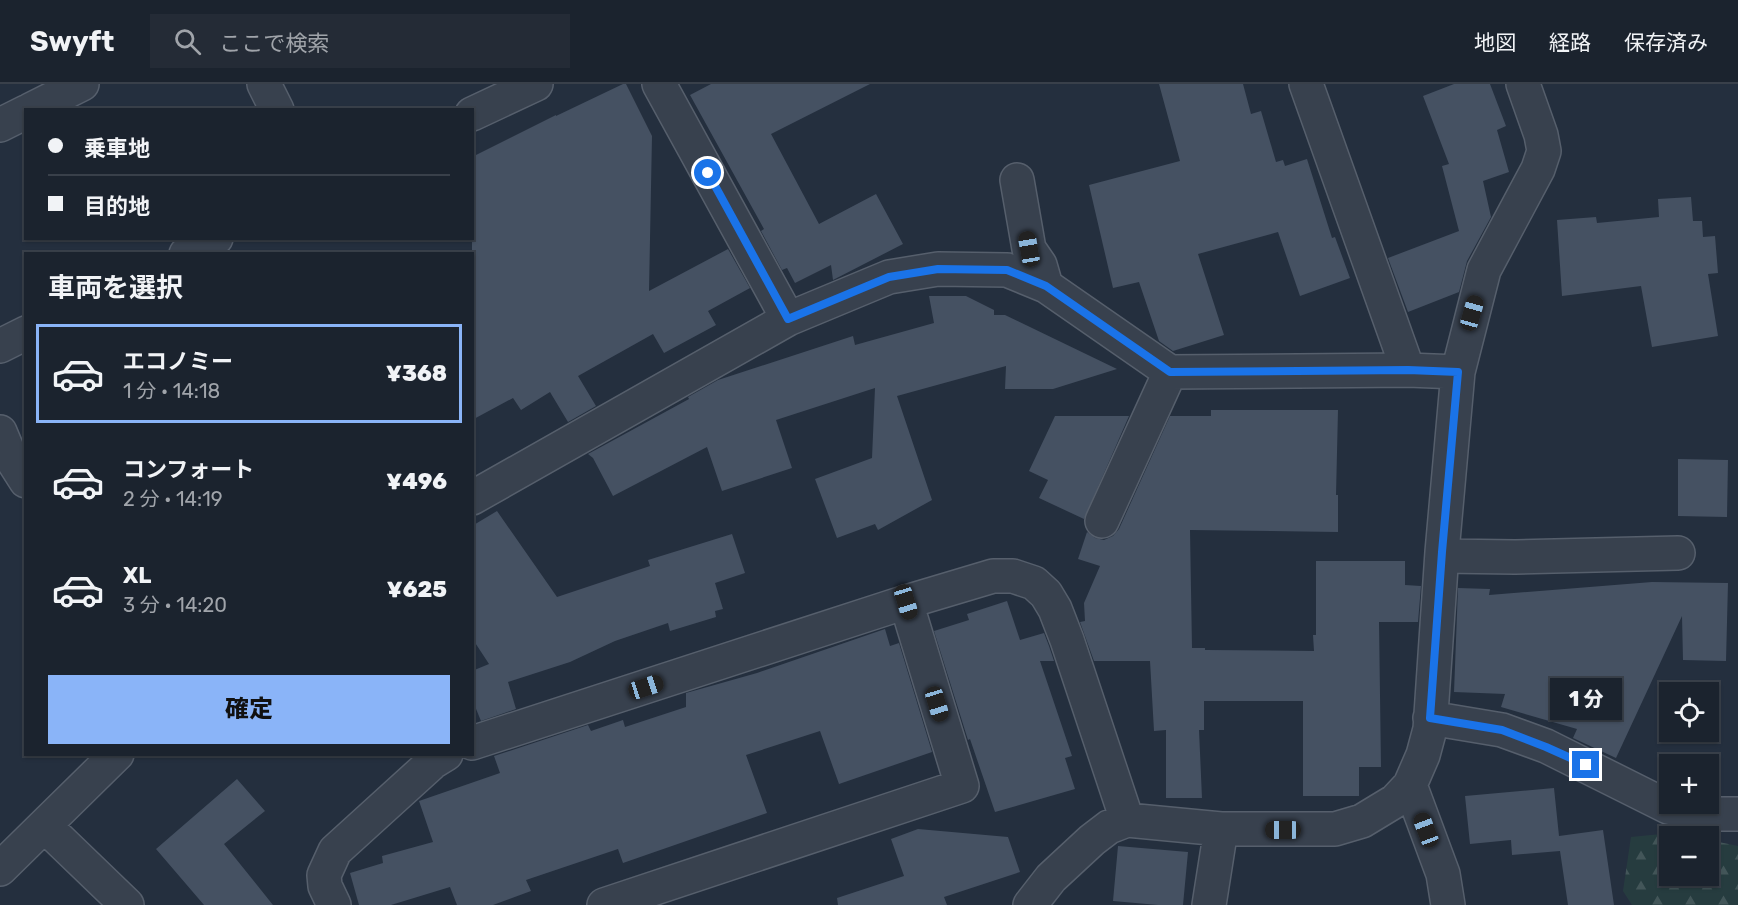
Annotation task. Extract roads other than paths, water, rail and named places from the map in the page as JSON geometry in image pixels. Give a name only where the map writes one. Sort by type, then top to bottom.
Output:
[{"type":"street","points":[[34,108],[81,84]]},
{"type":"street","points":[[264,84],[276,108]]},
{"type":"street","points":[[474,113],[536,84]]},
{"type":"street","points":[[1306,84],[1408,370]]},
{"type":"street","points":[[1030,905],[1050,878],[1072,858],[1109,826],[1127,820],[1221,830],[1335,829],[1362,822],[1395,801],[1410,785],[1423,755],[1430,718],[1458,372],[1484,270],[1538,169],[1544,151],[1524,84]]},
{"type":"street","points":[[665,86],[788,319]]},
{"type":"street","points":[[0,125],[24,113]]},
{"type":"street","points":[[1017,180],[1029,249],[1040,265],[1046,286]]},
{"type":"street","points":[[190,252],[212,240]]},
{"type":"street","points":[[474,497],[788,319],[889,277],[938,269],[1007,270],[1046,286],[1170,372],[1408,370],[1458,372]]},
{"type":"street","points":[[0,346],[24,334]]},
{"type":"street","points":[[1102,521],[1170,372]]},
{"type":"street","points":[[0,432],[10,456],[24,478]]},
{"type":"street","points":[[1442,556],[1515,557],[1678,553]]},
{"type":"street","points":[[474,742],[906,602],[993,576],[1013,576],[1035,584],[1046,594],[1067,640],[1127,820]]},
{"type":"street","points":[[604,905],[962,786],[906,602]]},
{"type":"street","points":[[1430,718],[1502,730],[1524,738],[1668,807],[1702,814],[1738,814]]},
{"type":"street","points":[[0,869],[115,756]]},
{"type":"street","points":[[334,905],[325,886],[324,875],[335,851],[433,762],[443,756]]},
{"type":"street","points":[[1410,785],[1443,874],[1448,905]]},
{"type":"street","points":[[45,826],[127,905]]},
{"type":"street","points":[[1209,905],[1221,830]]},
{"type":"street","points":[[1054,905],[1072,858]]}]
